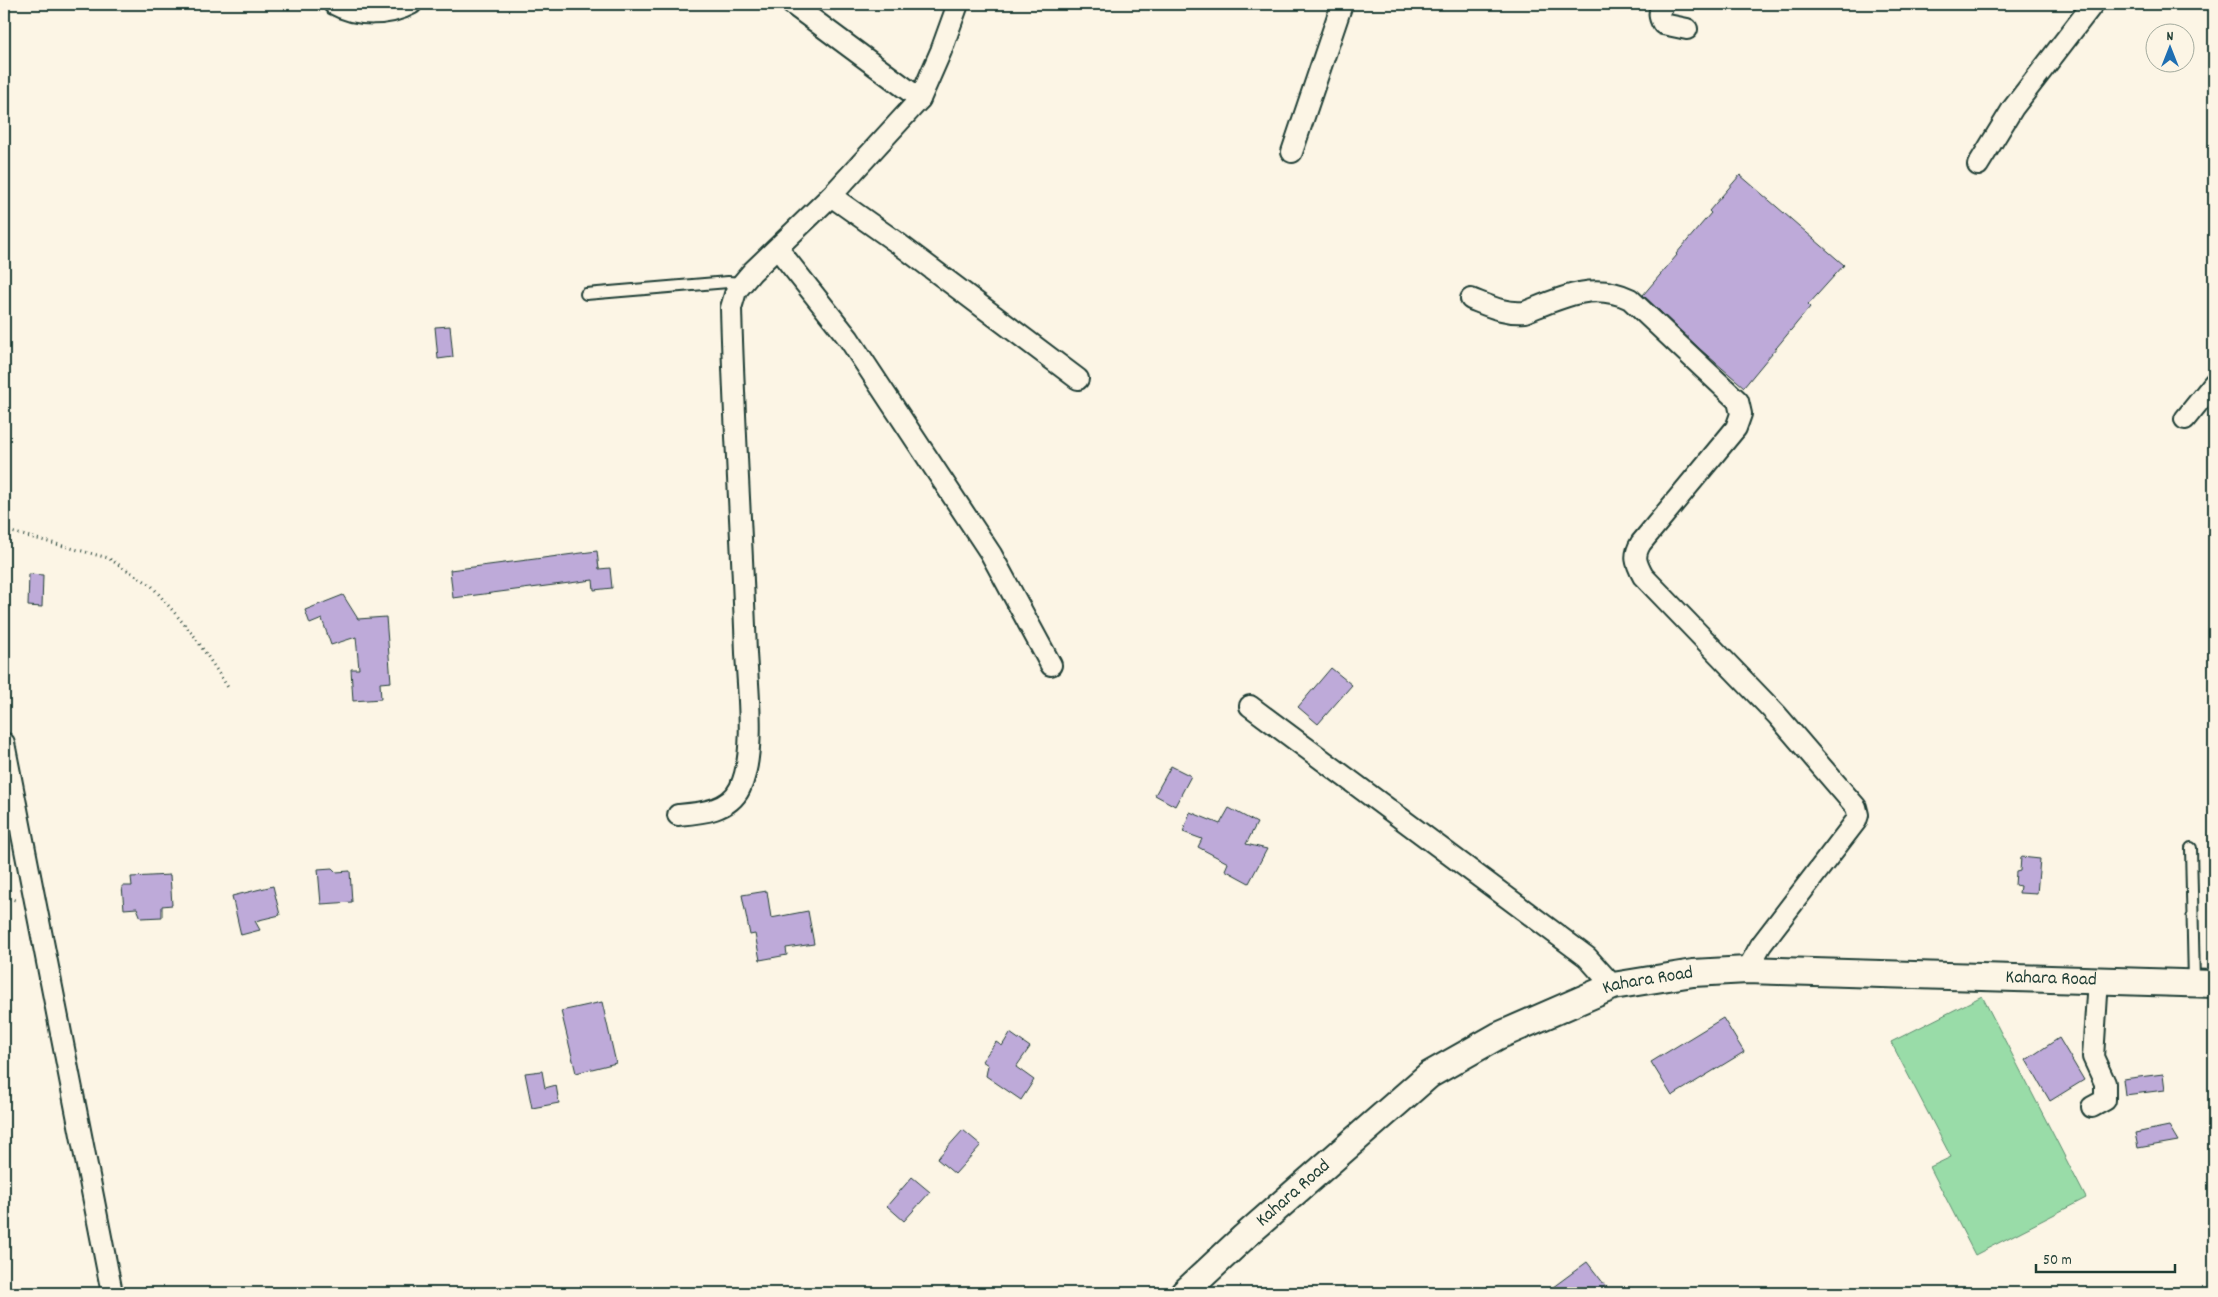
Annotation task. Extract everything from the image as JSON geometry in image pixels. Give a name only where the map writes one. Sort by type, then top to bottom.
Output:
[{"type":"street","points":[[334,4],[352,11],[372,13],[396,11],[411,4]]},
{"type":"street","points":[[792,4],[920,99]]},
{"type":"street","points":[[678,815],[700,813],[729,804],[740,789],[747,768],[748,711],[744,577],[734,428],[731,308],[736,291],[831,196],[920,99],[942,51],[958,4]]},
{"type":"street","points":[[1292,152],[1342,4]]},
{"type":"street","points":[[1664,4],[1659,10],[1659,18],[1663,24],[1687,29]]},
{"type":"street","points":[[1978,165],[2012,108],[2092,4]]},
{"type":"street","points":[[831,196],[1022,335],[1078,379]]},
{"type":"street","points":[[778,249],[849,339],[991,554],[1051,665]]},
{"type":"street","points":[[1470,299],[1501,311],[1515,313],[1525,312],[1580,291],[1600,290],[1618,293],[1630,299],[1738,401],[1741,414],[1736,428],[1641,543],[1635,552],[1636,563],[1643,576],[1777,715],[1856,807],[1858,815],[1856,821],[1761,945],[1747,970]]},
{"type":"street","points":[[2185,419],[2214,383]]},
{"type":"street","points":[[1250,706],[1587,957],[1613,986]]},
{"type":"street","points":[[4,743],[112,1293]]},
{"type":"street","name":"Kahara Road","points":[[1184,1293],[1244,1237],[1429,1075],[1498,1036],[1613,986],[1693,973],[1747,970],[2204,983]]},
{"type":"street","points":[[2092,1107],[2105,1100],[2105,1083],[2093,1057],[2098,979]]},
{"type":"lane","points":[[586,294],[728,282],[742,284]]},
{"type":"lane","points":[[2190,848],[2204,983]]},
{"type":"path","points":[[4,530],[108,558],[151,585],[196,637],[229,689]]},
{"type":"green space","points":[[1982,996],[2086,1198],[1975,1255],[1930,1167],[1951,1157],[1891,1042]]},
{"type":"building","points":[[1740,175],[1844,265],[1808,305],[1810,307],[1744,387],[1701,350],[1643,295]]},
{"type":"building","points":[[450,326],[453,357],[438,359],[435,327]]},
{"type":"building","points":[[597,551],[599,569],[610,568],[612,588],[594,590],[593,580],[453,598],[450,570]]},
{"type":"building","points":[[29,574],[43,575],[42,607],[28,606]]},
{"type":"building","points":[[343,595],[358,619],[386,617],[391,682],[380,683],[381,699],[353,701],[351,669],[359,669],[356,637],[331,645],[322,619],[310,624],[305,610]]},
{"type":"building","points":[[1331,668],[1352,685],[1318,724],[1298,707]]},
{"type":"building","points":[[1171,766],[1191,776],[1175,806],[1155,795]]},
{"type":"building","points":[[1229,808],[1257,823],[1246,844],[1267,849],[1249,883],[1225,870],[1228,863],[1198,847],[1202,839],[1183,832],[1190,812],[1220,824]]},
{"type":"building","points":[[2021,857],[2040,859],[2037,894],[2019,893],[2020,886],[2015,885],[2016,872],[2020,871]]},
{"type":"building","points":[[332,868],[336,872],[350,871],[352,902],[321,904],[318,869]]},
{"type":"building","points":[[170,875],[172,905],[162,906],[162,917],[141,918],[137,908],[124,909],[122,886],[132,886],[131,877]]},
{"type":"building","points":[[273,886],[280,915],[255,921],[260,930],[241,935],[232,896]]},
{"type":"building","points":[[767,891],[771,918],[808,911],[814,944],[786,948],[787,955],[760,960],[755,934],[750,935],[742,895]]},
{"type":"building","points":[[602,1002],[616,1063],[576,1073],[561,1011]]},
{"type":"building","points":[[1723,1018],[1744,1052],[1672,1096],[1651,1062]]},
{"type":"building","points":[[1010,1033],[1030,1047],[1016,1067],[1034,1080],[1021,1100],[986,1076],[988,1065],[982,1061],[996,1042],[1002,1046]]},
{"type":"building","points":[[2059,1038],[2084,1080],[2050,1101],[2026,1060]]},
{"type":"building","points":[[542,1071],[545,1088],[556,1085],[559,1103],[532,1108],[525,1073]]},
{"type":"building","points":[[2163,1074],[2165,1090],[2125,1095],[2123,1079]]},
{"type":"building","points":[[2169,1126],[2178,1141],[2138,1148],[2135,1133]]},
{"type":"building","points":[[963,1130],[981,1145],[955,1174],[937,1159]]},
{"type":"building","points":[[912,1177],[930,1192],[904,1221],[887,1206]]},
{"type":"building","points":[[1587,1262],[1611,1293],[1545,1293]]}]
